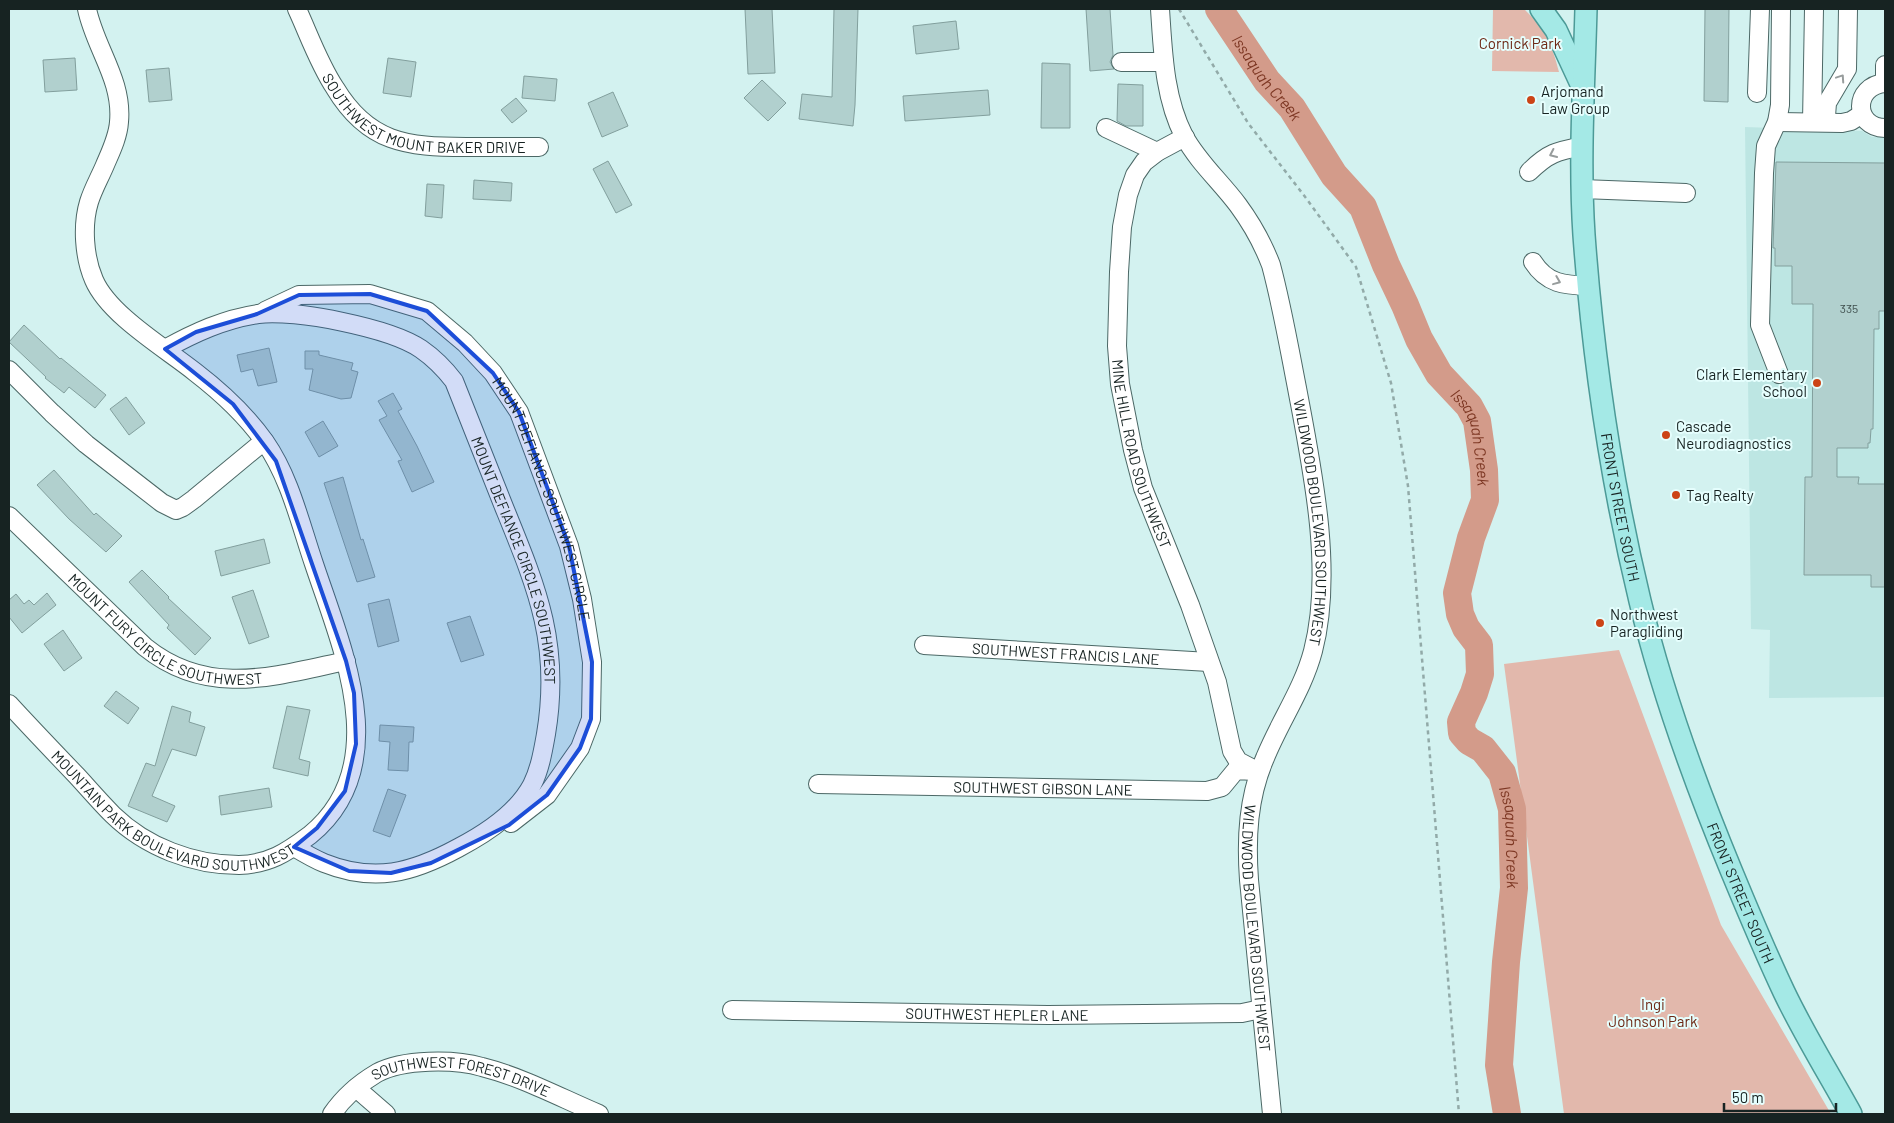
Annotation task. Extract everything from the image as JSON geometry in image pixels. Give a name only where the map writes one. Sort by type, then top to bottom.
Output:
[{"type":"main road","points":[[1541,9],[1556,30],[1584,90]]},
{"type":"main road","name":"FRONT STREET SOUTH","points":[[1586,9],[1582,189],[1588,286],[1600,385],[1621,516],[1640,603],[1680,738],[1711,822],[1785,994],[1851,1114]]},
{"type":"street","name":"MOUNTAIN PARK BOULEVARD SOUTHWEST","points":[[9,704],[115,817],[150,842],[187,858],[228,865],[268,861],[294,848],[317,828],[334,809],[345,790],[356,744],[354,693],[346,661],[289,489],[276,461],[264,440],[233,404],[122,315],[102,295],[94,280],[88,261],[86,221],[89,202],[116,138],[119,106],[112,72],[91,27],[87,9]]},
{"type":"street","name":"SOUTHWEST MOUNT BAKER DRIVE","points":[[297,9],[334,87],[346,105],[362,122],[380,133],[398,141],[419,146],[539,147]]},
{"type":"street","name":"WILDWOOD BOULEVARD SOUTHWEST","points":[[1160,9],[1164,62],[1173,107],[1185,137],[1238,206],[1263,244],[1272,265],[1306,436],[1316,505],[1323,582],[1313,650],[1300,688],[1259,772],[1251,804],[1247,854],[1272,1114]]},
{"type":"street","points":[[1757,92],[1760,9]]},
{"type":"street","points":[[1779,374],[1760,325],[1766,146],[1777,122],[1780,105],[1781,9]]},
{"type":"street","points":[[1812,122],[1814,9]]},
{"type":"street","points":[[1830,122],[1826,116],[1827,103],[1847,69],[1848,9]]},
{"type":"street","points":[[1121,62],[1164,62]]},
{"type":"street","points":[[1885,65],[1885,83],[1876,84],[1868,89],[1863,96],[1861,105],[1862,114],[1867,122],[1874,126],[1885,128]]},
{"type":"street","points":[[1777,122],[1851,121],[1862,114]]},
{"type":"street","points":[[1106,128],[1157,152]]},
{"type":"street","name":"MINE HILL ROAD SOUTHWEST","points":[[1185,137],[1157,152],[1144,162],[1135,176],[1128,195],[1122,228],[1119,272],[1117,346],[1120,384],[1132,450],[1143,488],[1190,605],[1217,682],[1235,758],[1259,772]]},
{"type":"street","points":[[1529,172],[1542,159],[1558,151],[1583,146]]},
{"type":"street","points":[[1582,189],[1686,193]]},
{"type":"street","points":[[1533,262],[1541,274],[1561,284],[1588,286]]},
{"type":"street","name":"MOUNT DEFIANCE SOUTHWEST CIRCLE","points":[[257,314],[298,295],[370,294],[427,311],[465,343],[493,373],[519,412],[569,546],[582,599],[592,662],[591,718],[580,748],[547,795],[509,825],[475,840]]},
{"type":"street","name":"MOUNT DEFIANCE CIRCLE SOUTHWEST","points":[[165,349],[196,332],[257,314],[277,313],[350,324],[393,336],[426,352],[439,362],[454,381],[534,580],[546,627],[552,682],[551,706],[542,758],[532,785],[522,799],[505,817],[475,840],[431,863],[404,870],[373,874],[349,871],[323,863],[294,848]]},
{"type":"street","points":[[9,370],[86,444],[162,503],[176,510],[194,499],[264,440]]},
{"type":"street","name":"MOUNT FURY CIRCLE SOUTHWEST","points":[[9,516],[145,647],[159,659],[177,669],[220,678],[267,678],[346,661]]},
{"type":"street","name":"SOUTHWEST FRANCIS LANE","points":[[924,645],[1209,662]]},
{"type":"street","name":"SOUTHWEST GIBSON LANE","points":[[818,784],[1207,790],[1222,787],[1236,770],[1259,772]]},
{"type":"street","name":"SOUTHWEST HEPLER LANE","points":[[732,1010],[1048,1015],[1242,1013],[1261,1009]]},
{"type":"street","name":"SOUTHWEST FOREST DRIVE","points":[[332,1114],[339,1104],[356,1088],[378,1072],[397,1066],[418,1063],[460,1063],[498,1071],[599,1114]]},
{"type":"street","points":[[356,1088],[386,1114]]},
{"type":"path","points":[[1179,9],[1248,123],[1356,267],[1391,383],[1408,486],[1458,1114]]},
{"type":"highlighted area","points":[[370,294],[427,311],[493,373],[519,412],[569,546],[592,662],[591,719],[580,748],[547,795],[509,825],[431,863],[391,873],[349,871],[294,847],[317,828],[345,791],[356,744],[354,693],[346,661],[276,461],[233,404],[165,349],[196,332],[257,314],[299,295]]},
{"type":"shaded area","name":"Clark Elementary School","points":[[1745,127],[1862,131],[1872,137],[1885,137],[1885,697],[1769,698],[1770,630],[1751,629]]},
{"type":"green space","name":"Cornick Park","points":[[1493,9],[1524,9],[1547,38],[1554,53],[1559,72],[1492,71]]},
{"type":"green space","name":"Ingi Johnson Park","points":[[1619,650],[1721,925],[1831,1114],[1564,1114],[1504,664]]},
{"type":"building","points":[[745,9],[772,9],[775,73],[748,74]]},
{"type":"building","points":[[834,9],[858,9],[853,126],[799,119],[802,94],[832,97]]},
{"type":"building","points":[[1086,9],[1110,9],[1113,55],[1110,62],[1114,69],[1090,71]]},
{"type":"building","points":[[1705,9],[1729,9],[1728,102],[1704,101]]},
{"type":"building","points":[[956,21],[959,49],[916,54],[913,26]]},
{"type":"building","points":[[75,58],[77,90],[45,92],[43,60]]},
{"type":"building","points":[[388,58],[416,62],[411,97],[383,93]]},
{"type":"building","points":[[1042,63],[1070,64],[1070,128],[1041,128]]},
{"type":"building","points":[[169,68],[172,100],[149,102],[146,70]]},
{"type":"building","points":[[524,76],[557,79],[555,101],[522,98]]},
{"type":"building","points":[[762,80],[786,103],[768,121],[744,98]]},
{"type":"building","points":[[1118,84],[1143,85],[1143,126],[1126,126],[1117,121]]},
{"type":"building","points":[[988,90],[990,115],[905,121],[903,96]]},
{"type":"building","points":[[613,92],[628,126],[602,137],[588,103]]},
{"type":"building","points":[[516,98],[527,111],[512,123],[501,110]]},
{"type":"building","points":[[608,161],[632,205],[616,213],[593,169]]},
{"type":"building","points":[[1776,162],[1885,163],[1885,311],[1879,311],[1879,329],[1874,329],[1873,429],[1871,429],[1868,448],[1837,448],[1837,477],[1859,477],[1858,484],[1885,484],[1885,587],[1871,587],[1871,575],[1804,575],[1805,477],[1812,477],[1813,304],[1792,304],[1792,266],[1775,266],[1775,248],[1773,248]]},
{"type":"building","points":[[474,180],[512,183],[511,201],[473,199]]},
{"type":"building","points":[[427,184],[444,185],[442,218],[425,216]]},
{"type":"building","points":[[24,325],[60,359],[106,395],[95,408],[69,387],[64,393],[45,378],[9,342]]},
{"type":"building","points":[[269,348],[277,382],[258,386],[253,369],[241,372],[237,355]]},
{"type":"building","points":[[305,351],[319,351],[319,355],[353,363],[351,370],[358,372],[351,398],[341,399],[309,390],[313,369],[305,369]]},
{"type":"building","points":[[393,393],[402,409],[398,411],[434,482],[412,492],[398,461],[402,460],[379,420],[387,416],[378,401]]},
{"type":"building","points":[[126,397],[145,423],[129,435],[110,409]]},
{"type":"building","points":[[323,421],[338,446],[319,457],[305,432]]},
{"type":"building","points":[[54,470],[94,515],[96,513],[122,536],[106,552],[69,519],[37,485]]},
{"type":"building","points":[[343,477],[361,540],[363,539],[375,577],[357,582],[324,483]]},
{"type":"building","points":[[264,539],[270,563],[221,576],[215,551]]},
{"type":"building","points":[[142,570],[168,598],[211,638],[195,655],[167,628],[169,625],[129,582]]},
{"type":"building","points":[[253,590],[269,637],[249,644],[232,597]]},
{"type":"building","points":[[47,593],[56,605],[22,633],[9,617],[9,600],[16,594],[24,604],[29,600],[34,605]]},
{"type":"building","points":[[389,599],[399,641],[378,647],[368,604]]},
{"type":"building","points":[[470,616],[484,655],[461,662],[447,623]]},
{"type":"building","points":[[63,630],[82,658],[64,671],[44,644]]},
{"type":"building","points":[[116,691],[139,708],[128,724],[104,706]]},
{"type":"building","points":[[172,706],[191,712],[189,722],[205,727],[196,756],[172,749],[152,796],[175,806],[167,822],[128,806],[146,763],[155,766]]},
{"type":"building","points":[[287,706],[310,710],[299,759],[310,762],[308,776],[273,768]]},
{"type":"building","points":[[380,725],[414,727],[413,742],[409,742],[408,771],[388,770],[390,742],[379,741]]},
{"type":"building","points":[[269,788],[272,807],[221,815],[219,796]]},
{"type":"building","points":[[388,789],[406,795],[390,837],[373,831]]},
{"type":"waterway","name":"Issaquah Creek","points":[[1219,9],[1267,81],[1292,108],[1334,175],[1363,207],[1419,339],[1439,374],[1469,406],[1477,421],[1484,470],[1485,500],[1471,538],[1457,593],[1460,614],[1466,628],[1479,645],[1480,674],[1461,722],[1462,733],[1469,741],[1483,749],[1502,773],[1512,809],[1514,888],[1506,962],[1499,1065],[1507,1114]]},
{"type":"place","name":"Arjomand Law Group","points":[[1531,100]]},
{"type":"place","name":"Clark Elementary School","points":[[1817,383]]},
{"type":"place","name":"Cascade Neurodiagnostics","points":[[1666,435]]},
{"type":"place","name":"Tag Realty","points":[[1676,495]]},
{"type":"place","name":"Northwest Paragliding","points":[[1600,623]]}]
